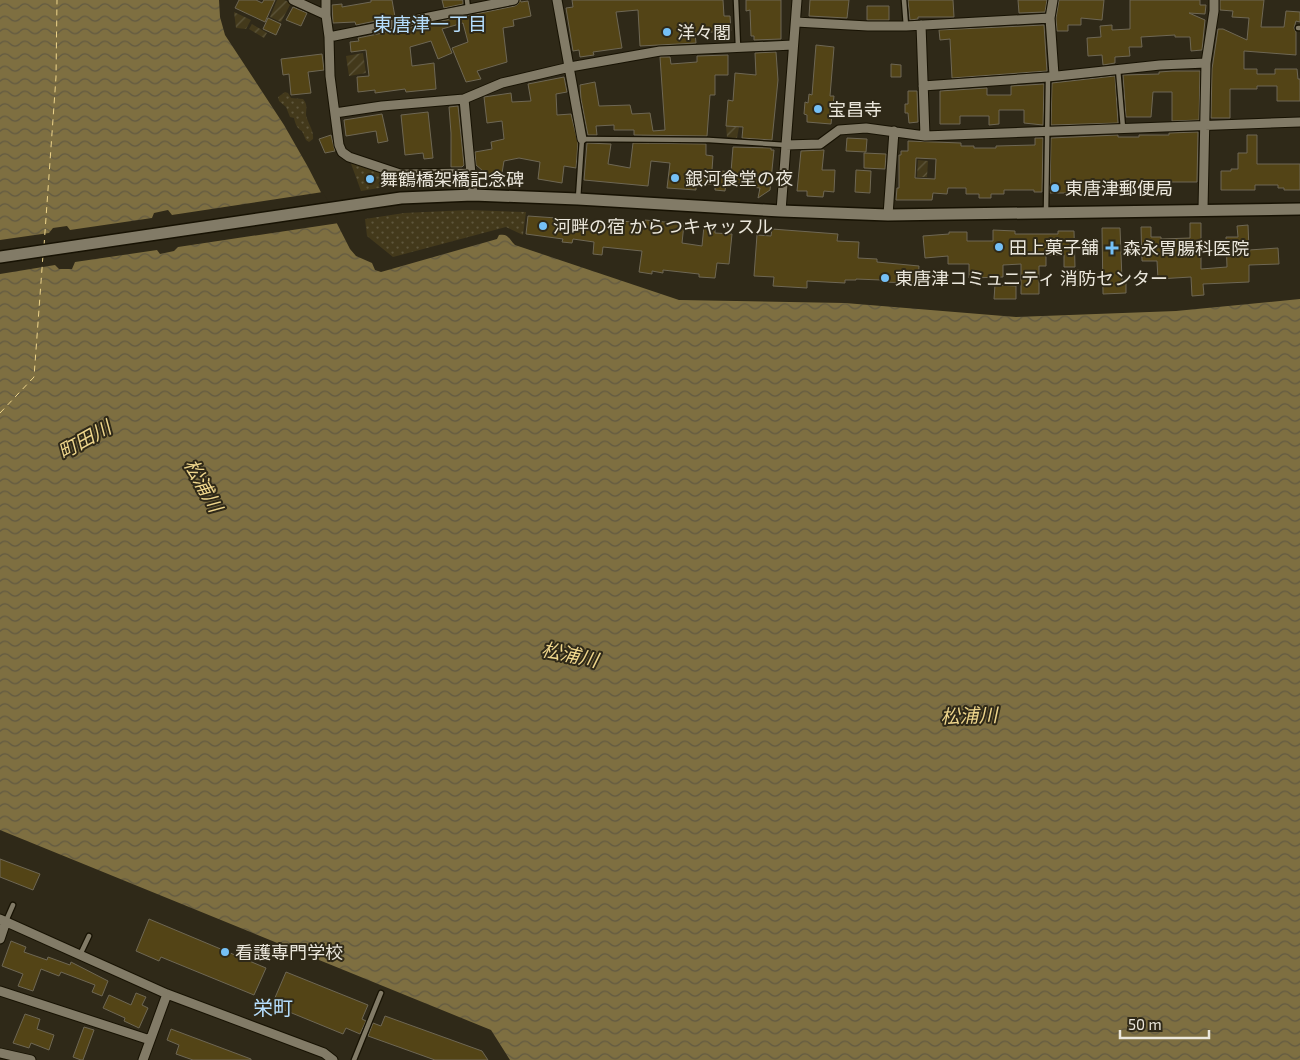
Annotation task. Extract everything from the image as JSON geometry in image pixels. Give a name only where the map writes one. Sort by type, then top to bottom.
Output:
[{"type":"street","points":[[293,0],[326,15]]},
{"type":"street","points":[[326,0],[330,76],[339,144],[342,152],[349,157],[400,174],[472,173]]},
{"type":"street","points":[[329,37],[468,5],[514,0]]},
{"type":"street","points":[[557,0],[582,139]]},
{"type":"street","points":[[781,211],[797,0]]},
{"type":"street","points":[[1051,76],[1050,18],[1053,0]]},
{"type":"street","points":[[1203,209],[1203,125],[1206,63],[1214,0]]},
{"type":"street","points":[[796,22],[906,26],[1050,18]]},
{"type":"street","points":[[921,25],[925,136]]},
{"type":"street","points":[[335,113],[382,106],[464,99],[502,83],[570,67],[660,51],[793,45]]},
{"type":"street","points":[[923,86],[1206,63]]},
{"type":"street","points":[[464,99],[473,195]]},
{"type":"street","points":[[786,146],[820,144],[838,130],[866,128],[925,136],[1300,122]]},
{"type":"street","points":[[888,215],[894,131]]},
{"type":"street","points":[[0,257],[401,198],[473,195],[888,215],[1300,209]]},
{"type":"street","points":[[0,939],[3,920],[167,994],[324,1053],[333,1060]]},
{"type":"street","points":[[0,991],[150,1040]]},
{"type":"street","points":[[143,1060],[167,994]]},
{"type":"street","points":[[0,1053],[31,1060]]},
{"type":"lane","points":[[736,0],[738,47]]},
{"type":"lane","points":[[904,0],[906,26]]},
{"type":"lane","points":[[1118,69],[1122,128]]},
{"type":"lane","points":[[1046,212],[1047,130],[1051,76]]},
{"type":"lane","points":[[578,199],[582,139],[709,140],[786,146]]},
{"type":"lane","points":[[3,920],[13,905]]},
{"type":"lane","points":[[80,955],[89,936]]},
{"type":"lane","points":[[354,1060],[381,993]]},
{"type":"shaded area","points":[[277,0],[291,3],[281,22],[270,17]]},
{"type":"shaded area","points":[[234,12],[251,20],[246,29],[236,28]]},
{"type":"shaded area","points":[[252,24],[267,33],[264,38],[249,29]]},
{"type":"shaded area","points":[[363,53],[366,73],[349,76],[346,56]]},
{"type":"shaded area","points":[[285,92],[291,98],[303,99],[306,103],[306,115],[313,136],[313,139],[309,142],[294,118],[290,117],[286,107],[279,101],[278,97]]},
{"type":"shaded area","points":[[726,126],[739,127],[737,138],[727,137]]},
{"type":"shaded area","points":[[918,160],[928,161],[927,177],[917,177]]},
{"type":"shaded area","points":[[350,161],[409,183],[361,191]]},
{"type":"shaded area","points":[[468,210],[526,212],[523,235],[506,227],[393,257],[367,236],[365,219],[404,213]]},
{"type":"water","points":[[0,0],[219,0],[220,17],[225,35],[284,125],[350,249],[356,256],[372,263],[375,270],[381,272],[497,239],[499,235],[502,235],[507,236],[515,245],[679,300],[845,303],[1016,317],[1176,311],[1300,299],[1300,1060],[510,1060],[491,1030],[0,830]]},
{"type":"pier","points":[[323,192],[339,223],[178,247],[174,251],[160,254],[157,250],[75,262],[72,269],[59,269],[55,265],[0,274],[0,240],[49,233],[53,228],[67,226],[70,230],[152,218],[154,213],[168,210],[172,215]]},
{"type":"building","points":[[239,0],[256,0],[262,3],[264,0],[275,0],[265,22],[235,8]]},
{"type":"building","points":[[371,0],[392,0],[395,17],[356,25],[355,22],[333,23],[332,5],[342,4],[342,7],[371,2]]},
{"type":"building","points":[[442,0],[463,0],[463,4],[444,8]]},
{"type":"building","points":[[520,0],[521,2],[528,1],[531,16],[513,20],[514,26],[503,28],[507,62],[477,71],[481,79],[466,82],[452,48],[468,42],[463,23],[442,29],[452,53],[438,59],[431,41],[410,47],[412,66],[434,63],[436,89],[406,92],[405,89],[375,93],[375,90],[358,92],[357,77],[369,76],[366,50],[351,52],[350,42],[359,41],[358,38],[515,6]]},
{"type":"building","points":[[572,0],[723,0],[724,16],[730,16],[731,31],[695,33],[696,43],[640,46],[638,10],[616,12],[622,48],[593,52],[594,55],[580,57],[579,50],[573,51],[566,8],[573,7]]},
{"type":"building","points":[[746,0],[781,0],[781,39],[754,40],[754,36],[751,36],[750,10],[746,11]]},
{"type":"building","points":[[810,0],[849,0],[847,18],[809,16]]},
{"type":"building","points":[[908,0],[953,0],[954,17],[918,17],[918,19],[910,20]]},
{"type":"building","points":[[1018,0],[1047,0],[1045,12],[1019,13]]},
{"type":"building","points":[[1059,0],[1104,0],[1102,20],[1081,18],[1081,25],[1068,25],[1068,31],[1057,31],[1056,18]]},
{"type":"building","points":[[1130,0],[1200,0],[1200,5],[1206,5],[1205,14],[1189,13],[1205,20],[1202,50],[1191,51],[1190,37],[1175,37],[1175,35],[1141,37],[1142,47],[1129,47],[1130,56],[1115,57],[1115,63],[1103,65],[1102,55],[1088,56],[1087,38],[1101,37],[1100,26],[1112,25],[1112,30],[1130,29]]},
{"type":"building","points":[[1220,0],[1264,0],[1261,27],[1284,27],[1286,11],[1300,12],[1300,22],[1296,21],[1294,28],[1296,32],[1296,55],[1244,51],[1244,69],[1257,69],[1257,74],[1275,74],[1275,69],[1297,69],[1298,79],[1300,79],[1300,101],[1277,101],[1277,86],[1257,86],[1257,89],[1230,89],[1230,118],[1211,118],[1212,69],[1218,29],[1223,29],[1247,40],[1249,18],[1232,17],[1233,11],[1220,10]]},
{"type":"building","points":[[867,6],[889,6],[889,20],[867,20]]},
{"type":"building","points":[[293,7],[307,13],[301,26],[286,20]]},
{"type":"building","points":[[268,18],[281,24],[276,35],[263,29]]},
{"type":"building","points":[[1044,25],[1047,71],[952,78],[950,39],[940,40],[939,30]]},
{"type":"building","points":[[816,45],[834,47],[830,96],[834,96],[831,124],[807,122],[807,115],[804,114],[805,102],[808,103],[809,94],[812,95]]},
{"type":"building","points":[[776,52],[778,80],[772,140],[742,138],[743,127],[726,126],[728,100],[733,101],[735,73],[756,75],[755,53]]},
{"type":"building","points":[[322,54],[324,70],[308,72],[311,93],[291,95],[289,74],[283,75],[281,59]]},
{"type":"building","points":[[728,55],[728,75],[715,75],[715,95],[710,95],[707,136],[634,135],[634,130],[614,130],[614,125],[596,126],[597,135],[588,135],[580,85],[595,82],[599,106],[630,105],[632,114],[650,113],[653,131],[665,130],[660,57],[670,57],[671,64],[697,62],[697,56]]},
{"type":"building","points":[[891,64],[901,65],[901,77],[891,77]]},
{"type":"building","points":[[1200,71],[1199,120],[1172,121],[1172,92],[1153,92],[1151,117],[1126,117],[1123,75],[1159,74],[1159,72]]},
{"type":"building","points":[[1115,76],[1118,123],[1051,125],[1052,83]]},
{"type":"building","points":[[564,77],[567,92],[556,94],[557,115],[571,114],[578,143],[576,168],[564,166],[562,183],[538,179],[540,162],[519,158],[504,161],[501,179],[490,177],[476,165],[475,152],[492,149],[491,142],[504,139],[502,121],[487,123],[484,97],[511,93],[512,102],[531,101],[528,84]]},
{"type":"building","points":[[1044,84],[1043,125],[1024,123],[1024,110],[999,110],[999,124],[989,125],[989,116],[960,116],[960,124],[940,124],[940,91],[987,88],[987,95],[1011,95],[1011,86]]},
{"type":"building","points":[[908,91],[917,91],[918,122],[909,123],[908,113],[905,113],[905,104],[908,104]]},
{"type":"building","points":[[458,106],[464,165],[462,167],[451,167],[449,107]]},
{"type":"building","points":[[428,112],[433,158],[424,159],[423,153],[405,155],[401,115]]},
{"type":"building","points":[[382,114],[388,141],[378,143],[376,131],[346,136],[344,120]]},
{"type":"building","points":[[1198,132],[1197,182],[1154,182],[1154,187],[1092,189],[1092,193],[1050,193],[1051,138],[1118,135],[1118,137],[1139,137],[1139,135],[1169,135],[1169,133]]},
{"type":"building","points":[[331,135],[335,151],[325,153],[319,139]]},
{"type":"building","points":[[1247,135],[1257,135],[1257,164],[1300,164],[1300,190],[1284,190],[1284,188],[1278,188],[1278,185],[1255,185],[1255,190],[1221,190],[1221,171],[1238,169],[1238,153],[1247,153]]},
{"type":"building","points":[[847,138],[867,139],[866,152],[846,151]]},
{"type":"building","points":[[1035,138],[1043,138],[1042,192],[1034,192],[1034,190],[1004,190],[1004,194],[991,194],[991,198],[979,198],[979,194],[966,194],[966,188],[948,188],[947,194],[933,193],[932,200],[896,200],[897,188],[899,188],[899,155],[901,155],[901,151],[908,151],[908,141],[961,143],[961,146],[974,146],[974,148],[1035,145]],"holes":[[[916,158],[936,159],[935,179],[915,178]]]},
{"type":"building","points":[[587,143],[611,144],[608,164],[630,168],[633,143],[706,144],[706,155],[713,156],[712,170],[731,172],[733,147],[771,148],[771,150],[774,150],[770,190],[758,198],[760,188],[726,184],[725,191],[715,190],[715,185],[696,183],[696,190],[667,188],[670,163],[651,161],[648,186],[584,180]]},
{"type":"building","points":[[824,150],[822,170],[835,170],[834,192],[824,191],[823,197],[807,196],[807,191],[797,191],[801,151]]},
{"type":"building","points":[[864,153],[886,154],[885,169],[864,168]]},
{"type":"building","points":[[856,170],[871,171],[870,193],[855,192]]},
{"type":"building","points":[[528,216],[571,219],[571,222],[607,226],[608,220],[645,223],[645,220],[684,224],[682,243],[702,246],[704,226],[715,227],[715,233],[732,234],[729,264],[717,263],[715,278],[699,277],[699,274],[663,270],[663,273],[652,271],[652,274],[639,272],[642,251],[603,247],[602,255],[593,254],[594,242],[573,239],[572,243],[562,242],[563,239],[526,234]]},
{"type":"building","points":[[1190,223],[1201,223],[1201,269],[1227,267],[1226,237],[1238,237],[1237,226],[1248,225],[1249,250],[1278,248],[1279,264],[1249,265],[1249,282],[1203,284],[1204,295],[1192,296],[1191,277],[1158,279],[1157,261],[1142,261],[1141,227],[1151,227],[1151,237],[1161,237],[1161,239],[1190,238]]},
{"type":"building","points":[[1102,228],[1120,228],[1122,280],[1126,280],[1126,293],[1103,294]]},
{"type":"building","points":[[772,229],[838,234],[837,241],[859,242],[858,258],[919,266],[918,283],[856,279],[845,280],[845,283],[807,281],[807,288],[773,286],[774,277],[754,276],[757,235],[771,236]]},
{"type":"building","points":[[993,230],[1015,231],[1015,234],[1058,234],[1058,231],[1074,231],[1075,267],[1064,267],[1064,255],[1046,255],[1046,266],[1039,266],[1039,294],[1021,294],[1021,264],[1003,265],[1003,277],[969,278],[969,264],[948,264],[948,256],[925,258],[923,236],[949,234],[949,232],[967,232],[967,241],[993,241]]},
{"type":"building","points":[[1067,270],[1081,270],[1081,286],[1067,286]]},
{"type":"building","points":[[995,285],[1016,286],[1016,299],[994,299]]},
{"type":"building","points":[[0,859],[40,874],[33,890],[0,877]]},
{"type":"building","points":[[149,919],[266,968],[254,995],[161,957],[159,961],[136,951]]},
{"type":"building","points":[[11,941],[26,947],[24,952],[47,960],[48,957],[70,965],[71,962],[108,981],[102,996],[92,992],[95,985],[61,972],[59,976],[41,969],[33,991],[18,986],[23,974],[2,966]]},
{"type":"building","points":[[286,972],[368,1005],[362,1019],[366,1021],[360,1034],[346,1028],[343,1034],[282,1009],[284,1004],[274,1000]]},
{"type":"building","points":[[136,993],[146,997],[142,1005],[148,1008],[139,1028],[124,1021],[125,1018],[103,1008],[109,995],[131,1005]]},
{"type":"building","points":[[25,1014],[40,1019],[37,1029],[54,1035],[49,1050],[31,1043],[29,1048],[13,1043]]},
{"type":"building","points":[[385,1016],[482,1051],[488,1060],[435,1060],[368,1036],[373,1023],[381,1026]]},
{"type":"building","points":[[84,1027],[94,1030],[83,1060],[81,1060],[73,1057]]},
{"type":"building","points":[[171,1029],[251,1060],[193,1060],[176,1054],[179,1045],[167,1040]]},
{"type":"ferry route","points":[[44,246],[56,77],[57,0]]},
{"type":"ferry route","points":[[0,413],[34,377],[43,255]]},
{"type":"place","name":"洋々閣","points":[[667,32]]},
{"type":"place","name":"宝昌寺","points":[[818,109]]},
{"type":"place","name":"銀河食堂の夜","points":[[675,178]]},
{"type":"place","name":"舞鶴橋架橋記念碑","points":[[370,179]]},
{"type":"place","name":"東唐津郵便局","points":[[1055,188]]},
{"type":"place","name":"河畔の宿 からつキャッスル","points":[[543,226]]},
{"type":"place","name":"田上菓子舗","points":[[999,247]]},
{"type":"place","name":"森永胃腸科医院","points":[[1112,248]]},
{"type":"place","name":"東唐津コミュニティ 消防センター","points":[[885,278]]},
{"type":"place","name":"看護専門学校","points":[[225,952]]},
{"type":"district","name":"東唐津一丁目","points":[[430,23]]},
{"type":"district","name":"栄町","points":[[273,1007]]},
{"type":"water label","name":"町田川","points":[[84,439]]},
{"type":"water label","name":"松浦川","points":[[204,485]]},
{"type":"water label","name":"松浦川","points":[[570,654]]},
{"type":"water label","name":"松浦川","points":[[969,715]]}]
